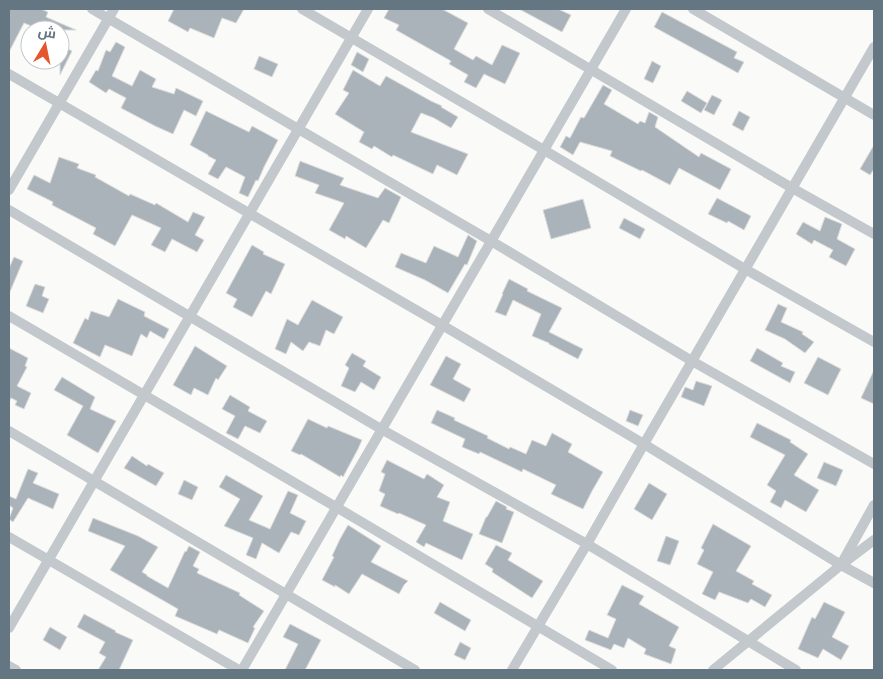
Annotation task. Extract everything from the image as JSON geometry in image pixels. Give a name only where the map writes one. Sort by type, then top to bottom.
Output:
[{"type":"street","points":[[92,9],[491,241],[692,361],[874,464]]},
{"type":"street","points":[[9,190],[114,9]]},
{"type":"street","points":[[302,9],[745,269],[874,342]]},
{"type":"street","points":[[9,628],[368,9]]},
{"type":"street","points":[[488,9],[792,188],[874,234]]},
{"type":"street","points":[[9,537],[240,670],[382,430],[626,9]]},
{"type":"street","points":[[693,9],[874,115]]},
{"type":"street","points":[[512,670],[874,48]]},
{"type":"street","points":[[9,74],[442,325],[644,444],[840,565],[874,583]]},
{"type":"street","points":[[9,210],[382,430],[587,544],[796,670]]},
{"type":"street","points":[[9,316],[612,670]]},
{"type":"street","points":[[9,431],[415,670]]},
{"type":"street","points":[[840,565],[874,505]]},
{"type":"street","points":[[713,670],[840,565],[874,540]]},
{"type":"street","points":[[9,666],[16,670]]},
{"type":"building","points":[[9,9],[41,9],[48,12],[46,17],[53,20],[20,20],[20,31],[9,52]]},
{"type":"building","points":[[174,9],[244,9],[236,23],[222,18],[214,38],[190,28],[188,32],[168,21]]},
{"type":"building","points":[[389,9],[442,9],[468,23],[454,49],[473,60],[476,56],[492,65],[502,45],[520,53],[505,84],[484,74],[476,88],[464,82],[468,75],[449,64],[451,61],[396,30],[399,25],[384,18]]},
{"type":"building","points":[[519,9],[558,9],[571,15],[562,32]]},
{"type":"building","points":[[662,12],[737,52],[734,58],[744,62],[738,73],[654,27]]},
{"type":"building","points":[[116,42],[125,47],[112,76],[132,86],[140,70],[156,79],[152,87],[174,94],[176,88],[203,101],[196,116],[184,110],[173,134],[121,108],[126,98],[109,89],[106,93],[89,82],[96,70],[98,71],[106,50],[110,52]]},
{"type":"building","points":[[357,52],[369,59],[363,72],[351,65]]},
{"type":"building","points":[[259,56],[278,64],[272,77],[254,69]]},
{"type":"building","points":[[652,61],[661,66],[653,83],[644,79]]},
{"type":"building","points":[[353,70],[380,86],[386,76],[442,106],[458,117],[451,128],[421,113],[411,132],[468,154],[457,175],[437,165],[433,174],[393,155],[392,157],[374,146],[372,149],[359,142],[364,132],[335,114],[349,93],[343,90]]},
{"type":"building","points":[[603,85],[612,90],[604,104],[638,124],[640,121],[645,123],[649,112],[658,117],[655,127],[699,157],[701,153],[731,169],[720,190],[679,168],[670,185],[610,156],[612,151],[580,142],[573,155],[560,147],[566,136],[570,138],[581,117],[584,118]]},
{"type":"building","points":[[687,91],[707,103],[701,113],[681,101]]},
{"type":"building","points":[[712,95],[722,100],[714,115],[704,110]]},
{"type":"building","points":[[206,111],[249,132],[252,126],[278,140],[248,197],[239,193],[245,177],[226,167],[218,179],[208,174],[216,160],[190,145]]},
{"type":"building","points":[[739,111],[750,117],[743,131],[732,125]]},
{"type":"building","points":[[874,145],[874,169],[870,175],[860,169]]},
{"type":"building","points":[[59,157],[79,164],[77,168],[96,175],[95,177],[129,196],[130,194],[155,205],[156,203],[188,222],[193,212],[205,217],[195,235],[204,240],[197,252],[172,239],[165,252],[151,245],[161,228],[132,215],[115,246],[93,234],[96,228],[52,205],[53,202],[27,189],[34,175],[50,183]]},
{"type":"building","points":[[300,161],[344,178],[340,185],[378,198],[385,188],[401,197],[389,223],[383,220],[366,248],[346,236],[345,239],[329,230],[344,203],[315,193],[319,185],[295,176]]},
{"type":"building","points":[[717,198],[751,216],[744,230],[728,221],[727,223],[708,214]]},
{"type":"building","points":[[583,199],[591,228],[551,239],[543,210]]},
{"type":"building","points":[[825,217],[842,224],[837,239],[855,249],[846,266],[829,257],[833,250],[814,240],[812,244],[796,234],[803,222],[820,231]]},
{"type":"building","points":[[624,218],[645,229],[640,239],[619,228]]},
{"type":"building","points":[[468,235],[477,241],[467,265],[465,264],[448,293],[425,280],[395,267],[401,253],[426,263],[434,246],[458,257]]},
{"type":"building","points":[[252,245],[264,252],[263,254],[285,264],[271,294],[266,291],[252,317],[233,307],[237,299],[226,293]]},
{"type":"building","points":[[14,257],[23,261],[9,294],[9,268]]},
{"type":"building","points":[[509,279],[528,289],[527,291],[562,308],[549,332],[583,349],[578,359],[532,336],[541,314],[513,300],[506,316],[495,312]]},
{"type":"building","points":[[35,284],[45,287],[42,296],[49,299],[43,313],[26,306]]},
{"type":"building","points":[[118,299],[145,312],[144,316],[169,329],[164,339],[150,331],[147,338],[141,334],[132,356],[105,345],[100,357],[73,343],[85,318],[88,320],[91,311],[109,317]]},
{"type":"building","points":[[312,300],[343,317],[334,334],[326,330],[320,346],[309,342],[303,351],[291,342],[286,354],[275,349],[287,319],[298,325]]},
{"type":"building","points":[[778,304],[787,308],[781,322],[803,332],[802,334],[814,342],[805,353],[785,339],[765,330]]},
{"type":"building","points":[[195,346],[227,366],[218,380],[216,378],[208,395],[194,388],[191,395],[173,385]]},
{"type":"building","points":[[9,348],[28,358],[25,366],[27,367],[17,386],[31,393],[24,409],[15,405],[17,401],[11,398],[9,402]]},
{"type":"building","points":[[757,348],[783,363],[781,366],[795,372],[790,383],[750,361]]},
{"type":"building","points":[[352,353],[366,361],[363,366],[381,377],[374,390],[361,382],[355,392],[341,386],[349,368],[345,365]]},
{"type":"building","points":[[446,356],[461,364],[453,379],[471,389],[464,402],[430,385]]},
{"type":"building","points":[[818,357],[841,369],[828,395],[804,383]]},
{"type":"building","points":[[874,370],[874,404],[861,398]]},
{"type":"building","points":[[62,377],[95,397],[90,409],[116,421],[98,453],[67,435],[83,406],[54,390]]},
{"type":"building","points":[[696,381],[712,386],[704,406],[681,397],[685,387],[693,390]]},
{"type":"building","points":[[230,395],[250,407],[248,411],[267,421],[260,433],[245,426],[238,439],[226,433],[235,416],[222,409]]},
{"type":"building","points":[[437,410],[455,418],[454,420],[488,436],[487,438],[509,449],[510,447],[526,454],[532,440],[546,446],[552,433],[572,444],[568,452],[603,472],[583,509],[551,494],[556,485],[523,469],[522,472],[480,452],[479,454],[462,447],[465,439],[431,423]]},
{"type":"building","points":[[630,410],[643,415],[638,426],[626,421]]},
{"type":"building","points":[[308,419],[327,428],[328,426],[362,440],[343,477],[301,454],[291,451]]},
{"type":"building","points":[[757,423],[791,440],[790,442],[808,454],[794,475],[819,490],[806,512],[785,500],[781,508],[770,502],[776,491],[767,485],[785,455],[750,437]]},
{"type":"building","points":[[132,456],[147,466],[148,464],[164,473],[156,486],[124,468]]},
{"type":"building","points":[[387,460],[424,479],[427,474],[444,485],[437,497],[450,502],[443,521],[473,534],[462,560],[426,543],[424,547],[416,542],[426,525],[380,506],[385,494],[379,491],[385,474],[381,472]]},
{"type":"building","points":[[824,462],[843,470],[836,486],[817,478]]},
{"type":"building","points":[[28,469],[38,473],[33,483],[59,494],[53,509],[28,498],[13,522],[9,519],[13,508],[9,505],[9,496],[16,499]]},
{"type":"building","points":[[226,475],[263,496],[249,520],[270,529],[288,491],[298,495],[290,513],[306,521],[299,535],[291,532],[279,553],[262,543],[256,559],[246,555],[253,538],[224,526],[240,499],[219,487]]},
{"type":"building","points":[[184,480],[198,487],[192,500],[178,494]]},
{"type":"building","points":[[649,483],[667,494],[652,520],[634,509]]},
{"type":"building","points":[[496,501],[507,507],[506,509],[514,512],[502,543],[479,534],[486,517]]},
{"type":"building","points":[[93,518],[138,536],[158,547],[142,572],[168,588],[189,546],[200,552],[193,566],[199,569],[197,573],[240,593],[239,595],[264,611],[253,627],[255,628],[248,643],[219,630],[217,634],[175,616],[178,609],[110,570],[125,546],[88,531]]},
{"type":"building","points":[[713,524],[751,546],[736,571],[754,581],[752,584],[772,595],[765,607],[751,599],[748,603],[719,592],[715,600],[702,594],[713,572],[697,564],[704,550],[701,548]]},
{"type":"building","points":[[348,525],[381,546],[371,562],[408,581],[399,594],[362,574],[349,594],[335,585],[335,587],[322,580]]},
{"type":"building","points":[[666,536],[679,541],[670,565],[657,561]]},
{"type":"building","points":[[496,545],[512,553],[508,560],[543,581],[532,598],[492,572],[493,569],[485,564]]},
{"type":"building","points":[[622,585],[644,596],[639,604],[679,627],[669,646],[676,649],[671,664],[644,654],[646,649],[628,638],[624,648],[614,644],[611,650],[585,640],[589,630],[608,638],[616,619],[607,615]]},
{"type":"building","points":[[440,602],[471,620],[465,631],[434,613]]},
{"type":"building","points":[[824,602],[845,612],[832,637],[849,646],[841,660],[823,649],[818,658],[798,649],[812,617],[815,619]]},
{"type":"building","points":[[84,614],[133,640],[119,670],[98,670],[106,657],[99,653],[105,642],[77,627]]},
{"type":"building","points":[[290,624],[321,640],[305,670],[285,670],[298,644],[283,637]]},
{"type":"building","points":[[50,627],[67,637],[60,650],[43,640]]},
{"type":"building","points":[[460,642],[471,648],[465,660],[454,655]]}]
